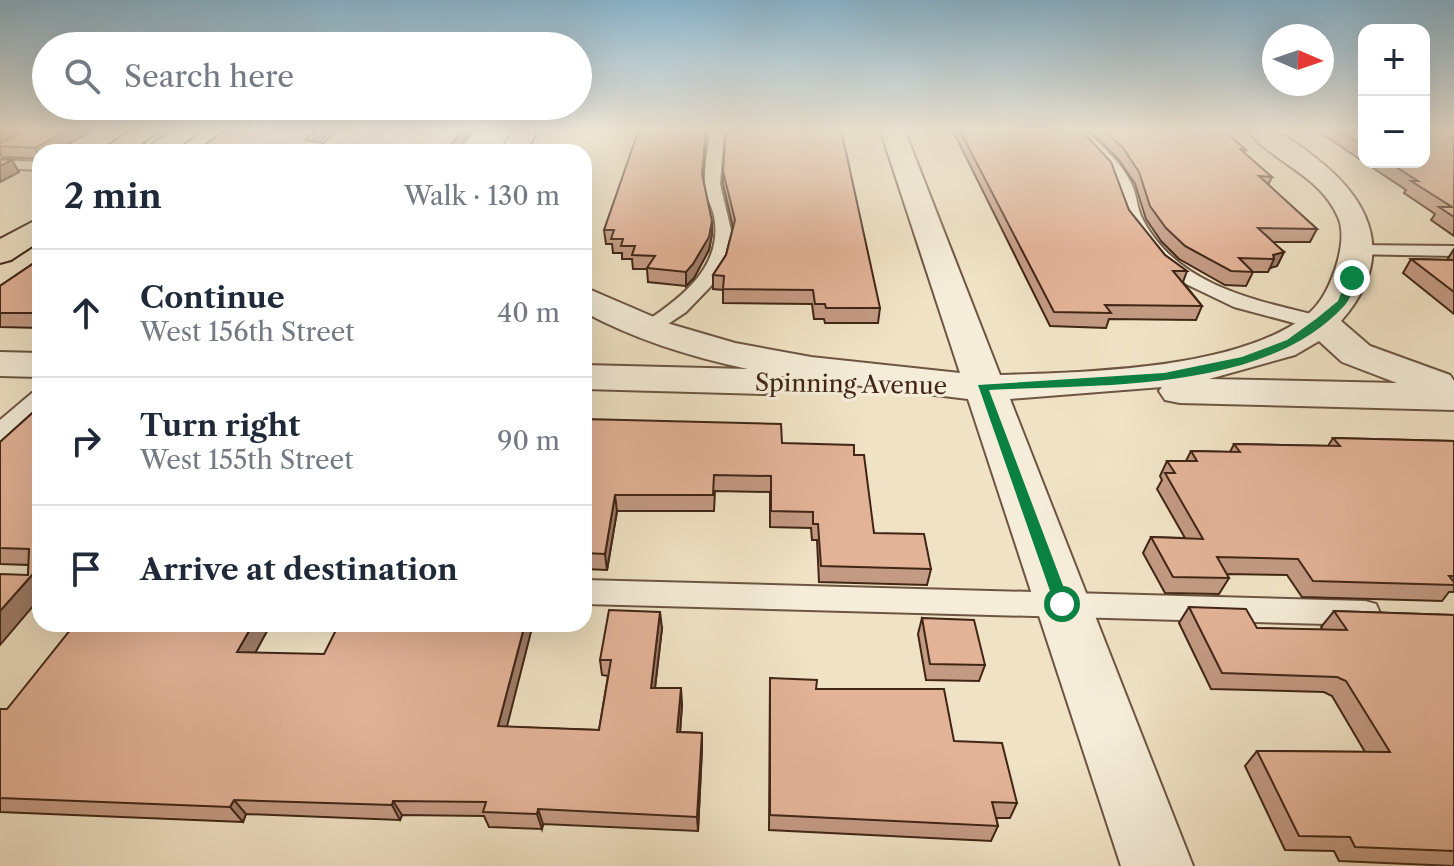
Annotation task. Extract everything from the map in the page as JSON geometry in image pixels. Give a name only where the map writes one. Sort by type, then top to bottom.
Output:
[{"type":"main road","points":[[0,253],[27,214]]},
{"type":"street","points":[[906,169],[1157,866]]},
{"type":"street","points":[[592,302],[649,328],[718,352],[801,369],[982,387],[1164,377],[1246,359],[1291,342],[1342,302],[1352,278],[1355,250],[1353,216],[1334,191],[1308,169]]},
{"type":"street","points":[[1320,322],[1356,354],[1425,382],[1454,388]]},
{"type":"street","points":[[0,364],[32,365]]},
{"type":"street","name":"Spinning Avenue","points":[[592,377],[1454,397]]},
{"type":"lane","points":[[649,328],[688,303],[717,267],[723,235],[722,214],[713,193],[714,169]]},
{"type":"lane","points":[[1112,169],[1125,184],[1135,222],[1177,269],[1236,300],[1274,314],[1320,322]]},
{"type":"lane","points":[[1355,250],[1454,251]]},
{"type":"lane","points":[[0,433],[32,405]]},
{"type":"lane","points":[[592,592],[1391,614]]},
{"type":"building","points":[[625,169],[702,169],[712,221],[709,237],[686,272],[647,268],[655,256],[632,255],[635,246],[621,246],[623,239],[611,239],[614,230],[604,230]]},
{"type":"building","points":[[850,169],[880,308],[826,308],[825,304],[815,304],[813,290],[723,289],[724,276],[713,275],[726,255],[735,220],[723,171]]},
{"type":"building","points":[[980,169],[1114,169],[1129,210],[1165,255],[1187,271],[1173,271],[1202,306],[1105,305],[1111,313],[1054,312]]},
{"type":"building","points":[[1137,169],[1263,169],[1272,177],[1259,176],[1317,229],[1258,228],[1284,252],[1273,255],[1274,259],[1239,258],[1253,272],[1231,271],[1185,246],[1166,228],[1150,206]]},
{"type":"building","points":[[1400,169],[1454,169],[1454,217],[1439,207],[1452,207],[1411,181],[1418,181]]},
{"type":"building","points":[[1411,259],[1454,260],[1454,292]]},
{"type":"building","points":[[32,264],[32,313],[0,313],[0,286]]},
{"type":"building","points":[[32,413],[32,575],[0,611],[0,574],[28,575],[29,549],[0,548],[0,442]]},
{"type":"building","points":[[592,419],[781,424],[782,443],[854,445],[854,455],[864,455],[874,533],[924,534],[931,569],[821,566],[818,524],[813,524],[813,512],[771,511],[771,476],[714,475],[713,495],[615,495],[605,554],[592,553]]},
{"type":"building","points":[[1333,438],[1454,441],[1454,576],[1449,576],[1454,585],[1313,581],[1298,559],[1217,557],[1229,578],[1173,577],[1151,537],[1203,539],[1165,473],[1175,473],[1167,461],[1197,461],[1191,451],[1240,452],[1234,444],[1340,446]]},
{"type":"building","points":[[1189,607],[1246,609],[1257,628],[1347,630],[1334,611],[1454,615],[1454,851],[1355,847],[1350,837],[1299,836],[1257,751],[1390,752],[1346,681],[1337,677],[1222,673]]},
{"type":"building","points":[[609,610],[660,612],[651,688],[681,688],[677,732],[702,733],[697,817],[538,809],[537,814],[483,812],[486,802],[393,801],[392,805],[234,800],[230,807],[0,798],[0,709],[7,709],[69,632],[248,632],[237,652],[324,654],[335,632],[523,632],[498,726],[599,730],[611,660],[600,660]]},
{"type":"building","points":[[922,618],[974,620],[985,665],[930,664]]},
{"type":"building","points":[[770,678],[817,680],[816,689],[944,689],[954,741],[1002,743],[1017,803],[992,802],[998,826],[770,815]]},
{"type":"route","points":[[1062,604],[982,387],[1164,377],[1246,359],[1291,342],[1320,322],[1342,302],[1352,278]]}]
